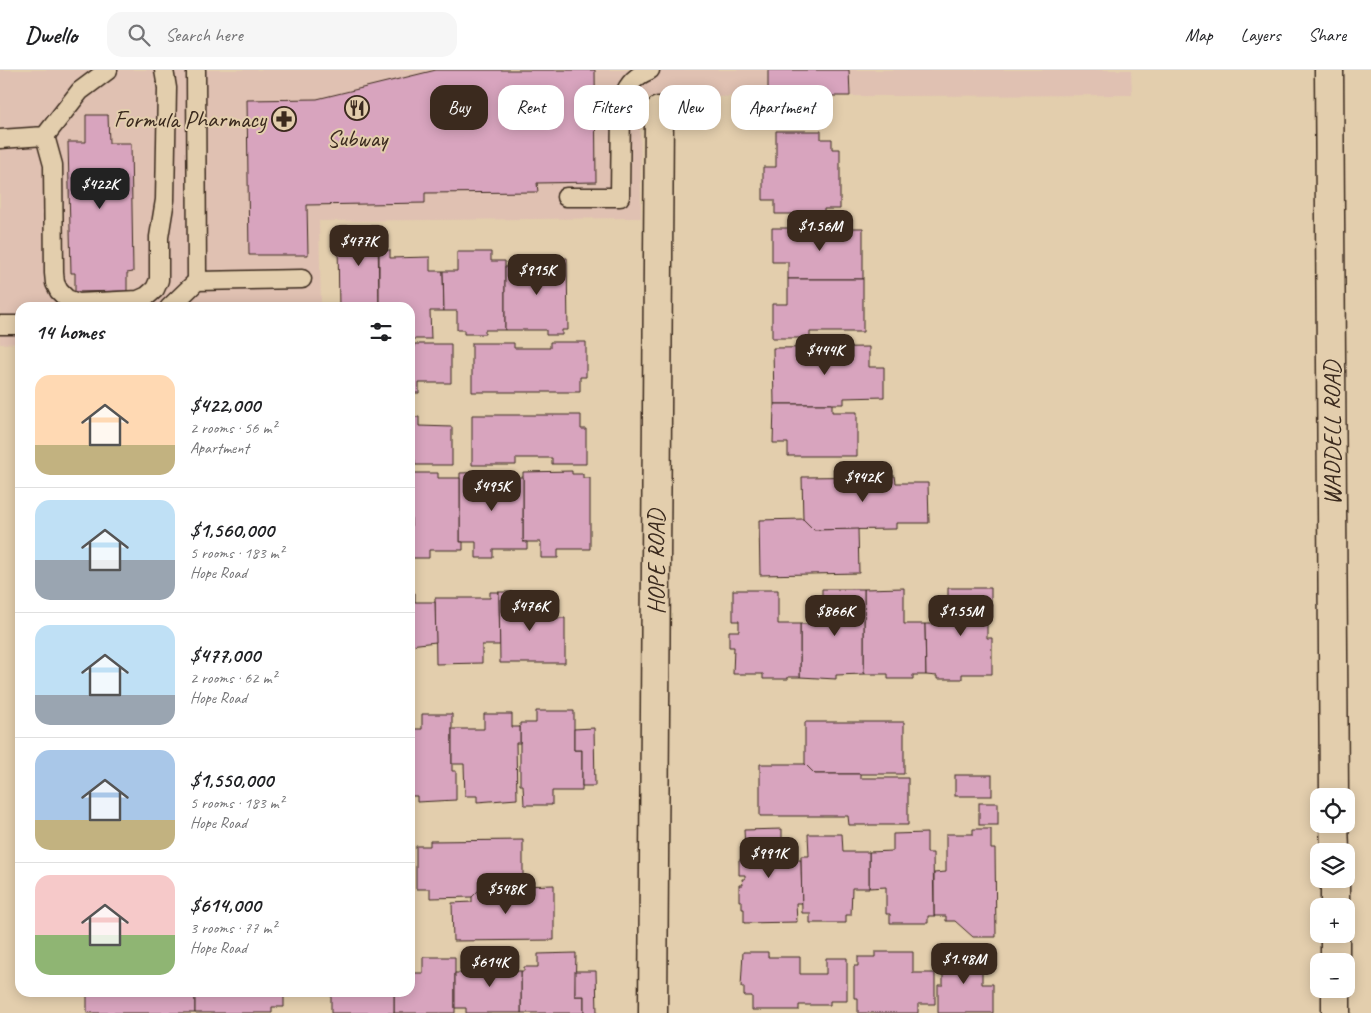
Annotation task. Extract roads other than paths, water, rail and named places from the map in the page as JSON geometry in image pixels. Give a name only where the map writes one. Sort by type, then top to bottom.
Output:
[{"type":"street","name":"WADDELL ROAD","points":[[1329,70],[1334,788]]},
{"type":"street","name":"HOPE ROAD","points":[[654,1013],[659,110]]},
{"type":"street","points":[[1336,998],[1336,1013]]},
{"type":"lane","points":[[0,139],[32,139],[45,136],[80,91],[108,70]]},
{"type":"lane","points":[[98,302],[138,300],[148,296],[159,280],[159,237],[165,200],[167,88],[164,70]]},
{"type":"lane","points":[[196,70],[197,281]]},
{"type":"lane","points":[[566,197],[620,197],[621,105],[624,93],[636,75],[650,70]]},
{"type":"lane","points":[[45,136],[52,165],[55,283],[59,291],[67,299],[75,302]]},
{"type":"lane","points":[[175,302],[197,281],[302,279]]},
{"type":"lane","points":[[0,325],[15,324]]},
{"type":"place","name":"Subway","points":[[357,108]]},
{"type":"place","name":"Formula Pharmacy","points":[[284,119]]}]
